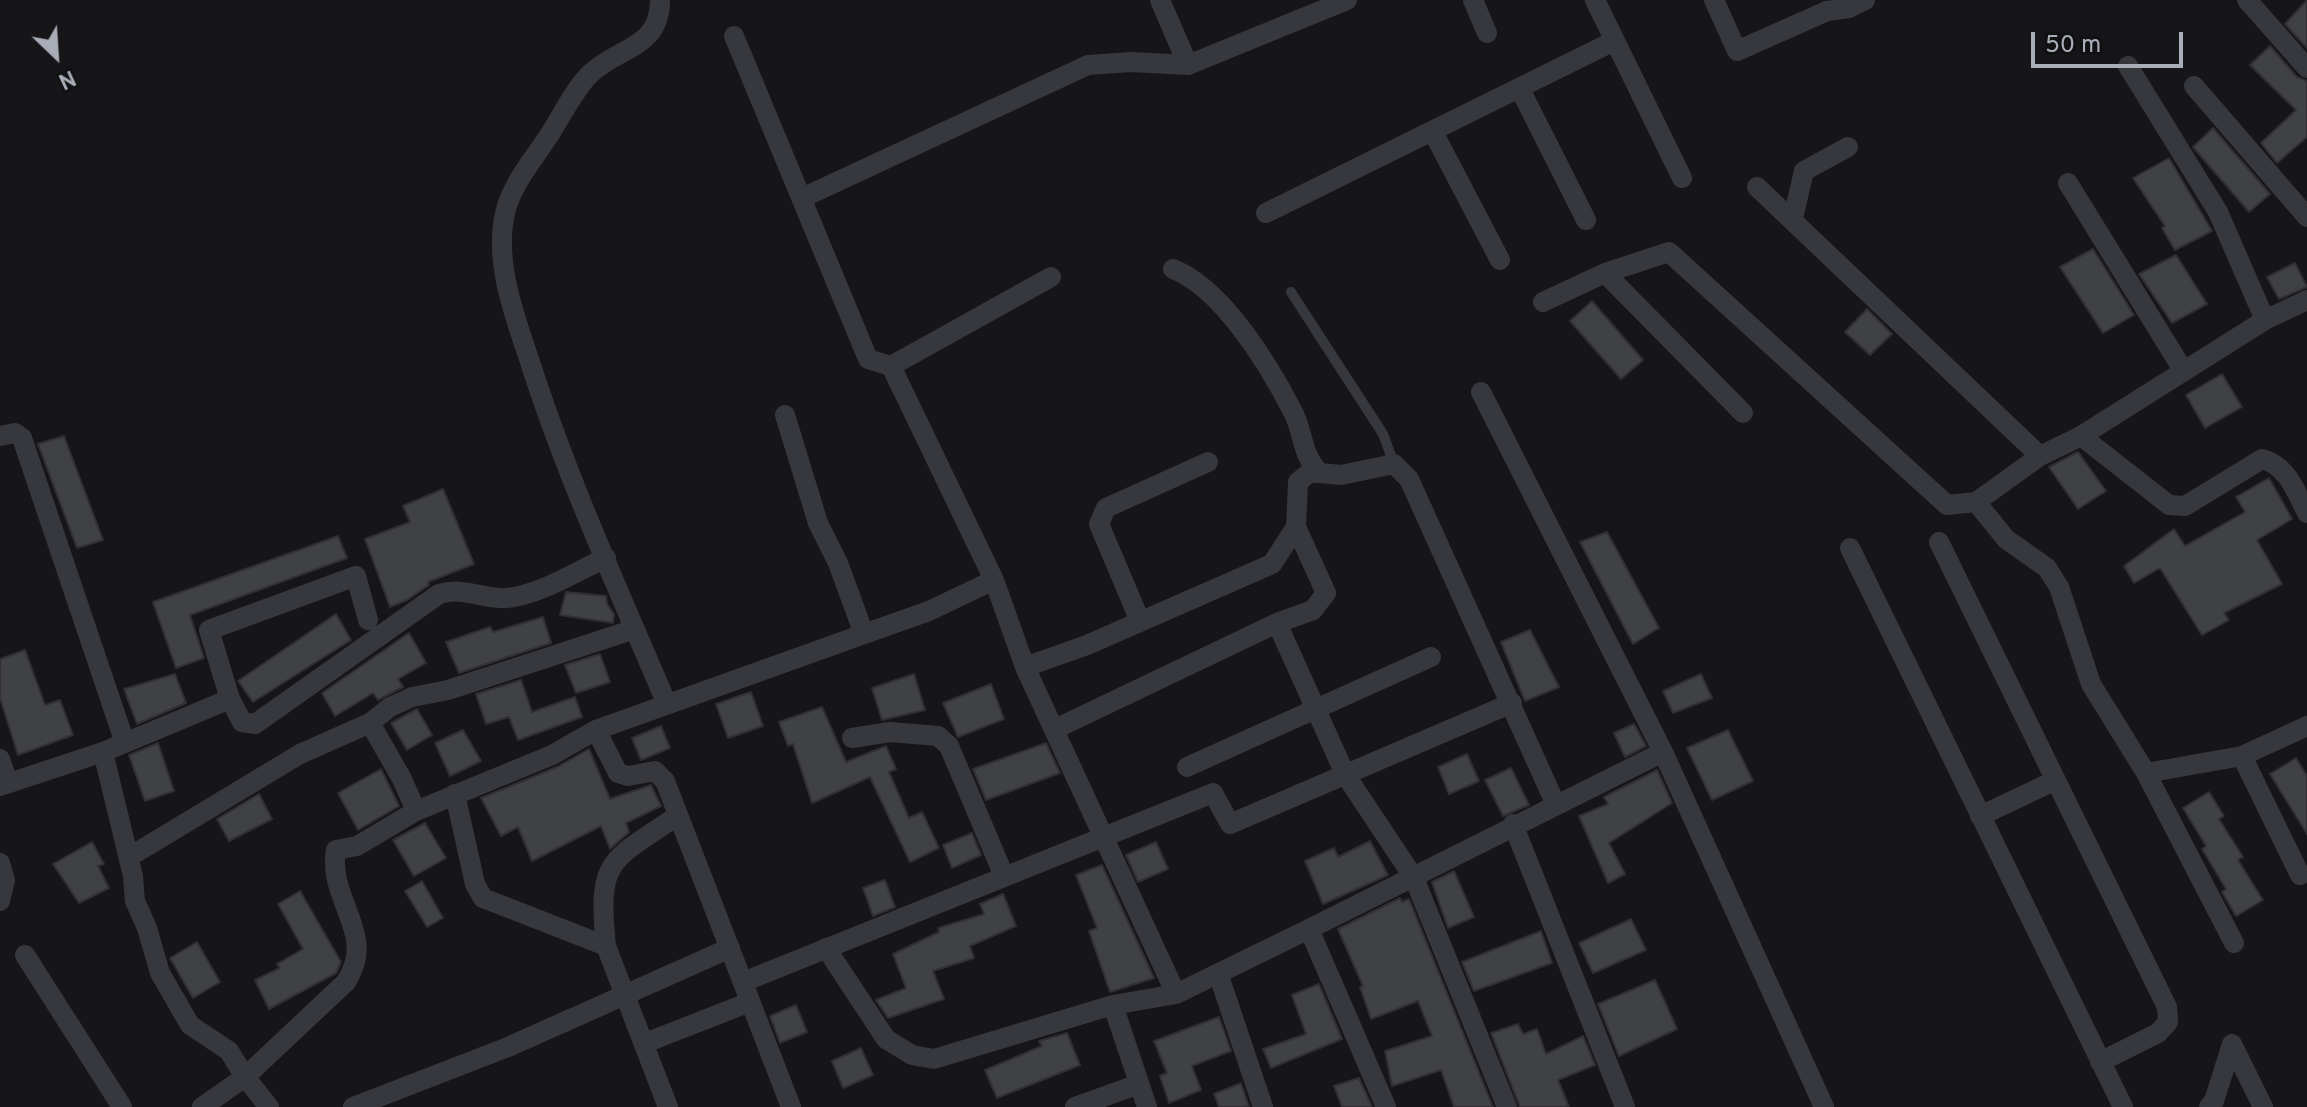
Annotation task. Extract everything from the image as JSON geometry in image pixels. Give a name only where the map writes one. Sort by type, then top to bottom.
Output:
[{"type":"street","points":[[660,0],[660,17],[649,35],[588,76],[520,180],[507,204],[502,255],[519,329],[552,431],[666,702]]},
{"type":"street","points":[[1160,0],[1188,65]]},
{"type":"street","points":[[802,198],[1088,65],[1131,62],[1188,65],[1345,0]]},
{"type":"street","points":[[1473,0],[1487,33]]},
{"type":"street","points":[[1595,0],[1682,178]]},
{"type":"street","points":[[1714,0],[1737,51],[1827,11],[1853,3]]},
{"type":"street","points":[[2247,0],[2307,68]]},
{"type":"street","points":[[734,36],[868,359],[891,366],[1051,277]]},
{"type":"street","points":[[1266,213],[1614,41]]},
{"type":"street","points":[[2128,66],[2218,212],[2265,320]]},
{"type":"street","points":[[2194,86],[2307,217]]},
{"type":"street","points":[[1520,89],[1586,220]]},
{"type":"street","points":[[1433,132],[1500,260]]},
{"type":"street","points":[[1793,218],[1804,171],[1848,147]]},
{"type":"street","points":[[2068,183],[2183,370]]},
{"type":"street","points":[[1757,187],[1793,218],[1988,410],[2040,456]]},
{"type":"street","points":[[1543,302],[1605,273],[1669,252],[1947,505],[1976,502],[2040,456],[2081,436],[2265,320],[2307,300]]},
{"type":"street","points":[[1173,269],[1198,280],[1230,314],[1294,413],[1306,455],[1320,473]]},
{"type":"street","points":[[1605,273],[1743,413]]},
{"type":"street","points":[[891,366],[994,580],[1025,667],[1176,994]]},
{"type":"street","points":[[1481,392],[1663,752],[1824,1107]]},
{"type":"street","points":[[785,415],[818,523],[838,563],[864,634]]},
{"type":"street","points":[[0,436],[15,433],[22,438],[125,743]]},
{"type":"street","points":[[2081,436],[2169,505],[2185,506],[2262,459],[2274,462],[2284,471],[2307,513]]},
{"type":"street","points":[[1140,621],[1099,524],[1100,516],[1106,508],[1208,462]]},
{"type":"street","points":[[1055,729],[1277,623],[1313,610],[1324,601],[1326,593],[1296,527],[1298,482],[1309,473],[1341,475],[1394,464],[1409,479],[1556,805]]},
{"type":"street","points":[[1976,502],[2006,539],[2047,568],[2059,587],[2091,684],[2146,773],[2234,943]]},
{"type":"street","points":[[1025,667],[1272,564],[1296,527]]},
{"type":"street","points":[[1939,542],[2167,1007],[2168,1022],[2158,1033],[2100,1062]]},
{"type":"street","points":[[1850,548],[2123,1107]]},
{"type":"street","points":[[368,620],[356,576],[209,630],[230,699],[242,722],[255,724],[439,594],[468,590],[506,598],[524,594],[606,558]]},
{"type":"street","points":[[202,1107],[245,1077],[346,982],[356,966],[358,940],[335,881],[336,850],[357,846],[416,811],[552,755],[596,730],[666,702],[929,611],[994,580]]},
{"type":"street","points":[[1277,623],[1345,774],[1414,878],[1507,1107]]},
{"type":"street","points":[[129,857],[300,754],[370,723],[390,707],[412,697],[448,690],[635,629]]},
{"type":"street","points":[[1187,767],[1431,657]]},
{"type":"street","points":[[0,759],[4,785],[103,752],[230,699]]},
{"type":"street","points":[[645,1043],[826,948],[1105,835],[1213,793],[1230,824],[1512,703]]},
{"type":"street","points":[[370,723],[402,779],[416,811]]},
{"type":"street","points":[[2146,773],[2242,756],[2307,726]]},
{"type":"street","points":[[596,730],[618,773],[628,776],[655,771],[661,775],[791,1107]]},
{"type":"street","points":[[852,738],[890,732],[938,736],[949,746],[1004,876]]},
{"type":"street","points":[[103,752],[129,857],[135,901],[147,928],[160,973],[190,1025],[229,1051],[269,1107]]},
{"type":"street","points":[[826,948],[886,1039],[912,1055],[934,1059],[1113,1005],[1176,994],[1219,976],[1414,878],[1513,824],[1663,752]]},
{"type":"street","points":[[2242,756],[2300,875]]},
{"type":"street","points":[[1980,816],[2054,781]]},
{"type":"street","points":[[455,794],[475,884],[483,898],[606,946]]},
{"type":"street","points":[[668,1107],[606,946],[604,879],[615,858],[677,816]]},
{"type":"street","points":[[1513,824],[1625,1107]]},
{"type":"street","points":[[0,863],[5,880],[0,901]]},
{"type":"street","points":[[1309,929],[1386,1107]]},
{"type":"street","points":[[353,1107],[508,1047],[730,948]]},
{"type":"street","points":[[25,955],[122,1107]]},
{"type":"street","points":[[1219,976],[1263,1107]]},
{"type":"street","points":[[1113,1005],[1147,1107]]},
{"type":"street","points":[[2209,1107],[2214,1101],[2232,1044],[2263,1107]]},
{"type":"street","points":[[1075,1107],[1139,1084]]},
{"type":"lane","points":[[1291,292],[1383,434],[1394,464]]},
{"type":"building","points":[[2307,0],[2307,48],[2285,24]]},
{"type":"building","points":[[2270,46],[2297,77],[2307,81],[2307,137],[2277,163],[2261,143],[2296,110],[2250,65]]},
{"type":"building","points":[[2213,128],[2270,194],[2249,212],[2193,147]]},
{"type":"building","points":[[2169,158],[2212,231],[2175,250],[2162,228],[2165,226],[2133,178]]},
{"type":"building","points":[[2093,249],[2134,315],[2103,333],[2060,267]]},
{"type":"building","points":[[2176,255],[2207,304],[2172,323],[2139,274]]},
{"type":"building","points":[[2295,263],[2307,287],[2279,299],[2267,277]]},
{"type":"building","points":[[1592,301],[1643,360],[1621,379],[1570,321]]},
{"type":"building","points":[[1867,309],[1892,334],[1870,355],[1845,332]]},
{"type":"building","points":[[2222,374],[2242,407],[2205,428],[2186,395]]},
{"type":"building","points":[[64,436],[103,540],[77,548],[38,444]]},
{"type":"building","points":[[2078,452],[2106,491],[2078,509],[2049,467]]},
{"type":"building","points":[[2269,478],[2292,519],[2257,540],[2282,584],[2224,613],[2229,620],[2202,635],[2160,568],[2134,583],[2124,566],[2174,529],[2185,546],[2245,512],[2236,497]]},
{"type":"building","points":[[443,489],[474,564],[428,582],[429,585],[407,600],[390,607],[365,539],[410,522],[403,506]]},
{"type":"building","points":[[1607,532],[1659,628],[1633,644],[1580,542]]},
{"type":"building","points":[[338,536],[347,558],[190,615],[204,658],[176,668],[153,602]]},
{"type":"building","points":[[566,592],[606,596],[614,614],[613,623],[560,615]]},
{"type":"building","points":[[336,614],[351,640],[253,702],[238,681]]},
{"type":"building","points":[[543,617],[551,643],[459,673],[446,642],[490,627],[493,632]]},
{"type":"building","points":[[1530,630],[1559,687],[1525,701],[1501,642]]},
{"type":"building","points":[[409,633],[426,663],[398,679],[403,687],[378,700],[373,693],[335,716],[322,693]]},
{"type":"building","points":[[25,650],[45,705],[60,700],[73,735],[18,755],[0,698],[0,659]]},
{"type":"building","points":[[600,654],[610,682],[576,693],[565,665]]},
{"type":"building","points":[[175,674],[186,703],[137,724],[124,689]]},
{"type":"building","points":[[914,674],[925,710],[882,720],[872,688]]},
{"type":"building","points":[[1701,674],[1712,698],[1673,713],[1663,691]]},
{"type":"building","points":[[521,680],[532,712],[575,697],[582,717],[518,740],[509,717],[486,724],[476,694]]},
{"type":"building","points":[[991,684],[1004,719],[958,737],[943,703]]},
{"type":"building","points":[[751,692],[763,726],[728,738],[716,704]]},
{"type":"building","points":[[822,707],[846,762],[886,746],[896,769],[889,772],[909,818],[922,812],[939,848],[910,862],[870,777],[812,803],[793,744],[788,746],[779,722]]},
{"type":"building","points":[[417,709],[432,735],[407,750],[391,723]]},
{"type":"building","points":[[1634,724],[1646,746],[1625,757],[1614,733]]},
{"type":"building","points":[[661,726],[670,748],[641,760],[632,738]]},
{"type":"building","points":[[463,730],[481,761],[450,776],[435,743]]},
{"type":"building","points":[[1728,730],[1753,781],[1712,800],[1687,748]]},
{"type":"building","points":[[158,743],[174,791],[145,801],[129,755]]},
{"type":"building","points":[[1046,743],[1060,773],[986,800],[973,769]]},
{"type":"building","points":[[589,749],[610,799],[651,785],[661,806],[626,823],[629,832],[610,849],[601,826],[532,861],[518,827],[501,836],[481,798],[557,767]]},
{"type":"building","points":[[1467,754],[1479,781],[1449,794],[1438,767]]},
{"type":"building","points":[[2296,758],[2307,776],[2307,834],[2270,774]]},
{"type":"building","points":[[1511,768],[1529,805],[1503,816],[1485,780]]},
{"type":"building","points":[[381,769],[399,806],[358,830],[338,793]]},
{"type":"building","points":[[1657,770],[1672,803],[1609,843],[1625,874],[1608,883],[1579,816],[1608,804],[1604,797]]},
{"type":"building","points":[[2209,792],[2224,816],[2219,819],[2243,857],[2238,860],[2263,900],[2236,916],[2222,892],[2226,889],[2202,849],[2206,846],[2183,808]]},
{"type":"building","points":[[259,794],[272,819],[229,841],[217,819]]},
{"type":"building","points":[[425,823],[446,858],[414,876],[393,840]]},
{"type":"building","points":[[972,833],[981,855],[952,868],[943,845]]},
{"type":"building","points":[[1370,841],[1388,875],[1323,904],[1305,861],[1334,848],[1338,857]]},
{"type":"building","points":[[92,842],[104,864],[98,866],[109,888],[79,903],[53,864]]},
{"type":"building","points":[[1156,842],[1168,869],[1138,882],[1126,855]]},
{"type":"building","points":[[1102,865],[1154,978],[1110,992],[1089,931],[1097,928],[1076,875]]},
{"type":"building","points":[[1454,871],[1474,917],[1448,928],[1432,882]]},
{"type":"building","points":[[885,880],[895,907],[873,916],[863,888]]},
{"type":"building","points":[[422,881],[443,918],[427,927],[405,891]]},
{"type":"building","points":[[300,891],[341,962],[336,973],[269,1009],[255,980],[280,968],[277,964],[303,949],[278,904]]},
{"type":"building","points":[[1003,894],[1016,926],[970,946],[974,958],[933,971],[944,999],[888,1018],[876,1000],[906,988],[893,954],[939,932],[938,928],[984,914],[980,904]]},
{"type":"building","points":[[1400,898],[1402,902],[1409,899],[1493,1107],[1454,1107],[1441,1070],[1392,1086],[1385,1051],[1432,1036],[1418,1001],[1371,1019],[1360,987],[1363,986],[1338,929]]},
{"type":"building","points":[[1631,919],[1646,950],[1593,973],[1579,943]]},
{"type":"building","points":[[1541,931],[1552,963],[1474,991],[1462,962]]},
{"type":"building","points":[[197,942],[220,982],[193,998],[170,958]]},
{"type":"building","points":[[1655,980],[1677,1029],[1619,1056],[1598,1004]]},
{"type":"building","points":[[1319,984],[1342,1039],[1271,1068],[1263,1049],[1306,1034],[1292,995]]},
{"type":"building","points":[[796,1005],[807,1032],[780,1043],[770,1016]]},
{"type":"building","points":[[1219,1017],[1231,1051],[1192,1066],[1201,1090],[1169,1103],[1160,1076],[1167,1073],[1154,1041]]},
{"type":"building","points":[[1518,1024],[1523,1034],[1537,1029],[1546,1054],[1583,1036],[1595,1065],[1558,1080],[1569,1107],[1520,1107],[1491,1033]]},
{"type":"building","points":[[1067,1033],[1080,1065],[997,1098],[985,1070],[1042,1046],[1039,1041]]},
{"type":"building","points":[[861,1048],[873,1075],[843,1088],[832,1061]]},
{"type":"building","points":[[1359,1078],[1372,1107],[1342,1107],[1334,1086]]},
{"type":"building","points":[[1241,1083],[1249,1107],[1219,1107],[1214,1094]]}]
